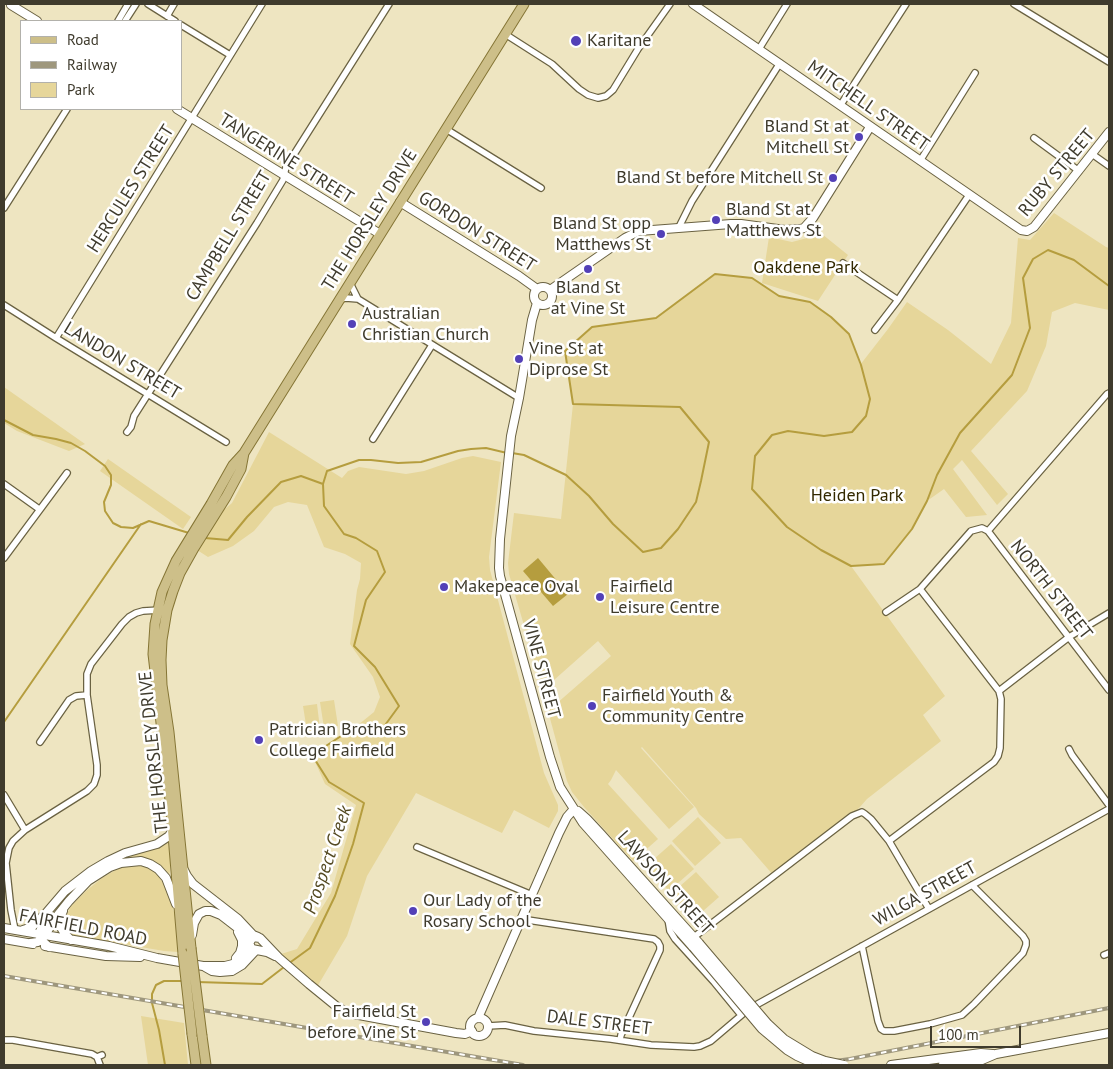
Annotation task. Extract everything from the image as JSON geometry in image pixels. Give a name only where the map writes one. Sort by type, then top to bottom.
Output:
[{"type":"main road","name":"THE HORSLEY DRIVE","points":[[196,1065],[154,664],[154,636],[157,610],[162,592],[168,576],[190,546],[240,469],[244,453],[524,4]]},
{"type":"main road","name":"MITCHELL STREET","points":[[693,4],[1016,228],[1026,231]]},
{"type":"main road","points":[[9,5],[35,20]]},
{"type":"main road","name":"TANGERINE STREET","points":[[180,110],[380,234]]},
{"type":"main road","points":[[550,290],[633,233],[645,230],[731,224],[785,230],[800,230],[804,228],[813,218],[870,127]]},
{"type":"main road","name":"RUBY STREET","points":[[1026,231],[1034,227],[1109,132]]},
{"type":"main road","name":"GORDON STREET","points":[[400,202],[537,289]]},
{"type":"main road","points":[[545,287],[550,290],[552,295],[548,303],[543,305],[537,303],[533,296],[537,289],[545,287]]},
{"type":"main road","name":"VINE STREET","points":[[537,303],[532,320],[511,436],[499,568],[555,775],[565,797],[574,809]]},
{"type":"main road","name":"THE HORSLEY DRIVE","points":[[190,546],[167,610],[161,660],[162,685],[170,741],[191,948],[206,1065]]},
{"type":"main road","points":[[472,1032],[472,1024],[478,1018],[559,833],[567,817],[574,809]]},
{"type":"main road","name":"LAWSON STREET","points":[[574,809],[583,823],[668,919],[695,942],[762,1029],[787,1050],[817,1065]]},
{"type":"main road","name":"LAWSON STREET","points":[[574,809],[587,819],[768,1024],[784,1039],[812,1056],[824,1061],[844,1065]]},
{"type":"main road","points":[[18,930],[32,927],[65,891],[91,871],[125,853],[157,844],[169,836],[172,831]]},
{"type":"main road","points":[[181,851],[184,869],[190,881],[238,919],[253,935],[260,938],[279,958],[309,984],[348,1014],[456,1033],[465,1034],[472,1032],[482,1035],[487,1031],[488,1026],[484,1020],[478,1018]]},
{"type":"main road","points":[[30,943],[42,937],[69,901],[88,881],[110,867],[121,863],[141,862],[150,864],[158,869],[166,877],[175,898],[180,918]]},
{"type":"main road","points":[[69,901],[60,918],[60,922],[61,930],[72,940]]},
{"type":"main road","points":[[191,948],[194,923],[197,916],[207,910],[214,911],[242,932],[252,949],[270,953],[279,958]]},
{"type":"main road","points":[[47,912],[42,937],[49,947]]},
{"type":"main road","points":[[216,966],[232,961],[241,951],[240,935],[229,921]]},
{"type":"main road","name":"FAIRFIELD ROAD","points":[[4,928],[42,937],[109,946],[157,958],[203,966]]},
{"type":"main road","points":[[203,966],[228,966],[237,962],[245,953],[253,937],[260,938]]},
{"type":"main road","points":[[203,966],[216,972],[232,971],[242,965],[262,947],[263,944],[260,938]]},
{"type":"main road","name":"FAIRFIELD ROAD","points":[[4,939],[106,956],[157,958]]},
{"type":"main road","points":[[891,1065],[982,1060],[996,1054],[1109,1033]]},
{"type":"street","points":[[119,20],[128,4]]},
{"type":"street","points":[[126,20],[136,4]]},
{"type":"street","points":[[148,4],[173,20]]},
{"type":"street","points":[[167,16],[174,4]]},
{"type":"street","name":"HERCULES STREET","points":[[56,338],[262,4]]},
{"type":"street","name":"CAMPBELL STREET","points":[[127,432],[131,427],[134,416],[257,223],[282,180],[286,168],[389,4]]},
{"type":"street","points":[[505,34],[552,64],[579,89],[588,95],[598,98],[606,96],[612,90],[670,4]]},
{"type":"street","points":[[759,49],[787,4]]},
{"type":"street","points":[[840,106],[906,4]]},
{"type":"street","points":[[1014,4],[1109,62]]},
{"type":"street","points":[[182,26],[230,55]]},
{"type":"street","points":[[678,228],[692,201],[780,64]]},
{"type":"street","points":[[920,161],[975,73]]},
{"type":"street","points":[[4,208],[66,110]]},
{"type":"street","points":[[446,129],[541,188]]},
{"type":"street","points":[[1034,138],[1079,171]]},
{"type":"street","points":[[1092,154],[1109,166]]},
{"type":"street","points":[[875,330],[898,300],[969,195]]},
{"type":"street","points":[[843,263],[898,300]]},
{"type":"street","points":[[350,283],[358,299]]},
{"type":"street","points":[[340,299],[358,299],[519,398]]},
{"type":"street","name":"LANDON STREET","points":[[4,305],[226,442]]},
{"type":"street","points":[[373,439],[432,345]]},
{"type":"street","points":[[886,612],[920,589],[971,531],[982,528],[988,531],[1106,394],[1109,393]]},
{"type":"street","points":[[4,558],[66,474]]},
{"type":"street","points":[[4,484],[39,509]]},
{"type":"street","name":"NORTH STREET","points":[[988,531],[1109,690]]},
{"type":"street","points":[[889,841],[986,768],[996,759],[1000,748],[1001,699],[999,691],[920,589]]},
{"type":"street","points":[[18,930],[11,910],[6,863],[9,848],[25,830],[87,792],[94,784],[97,774],[87,695],[87,674],[91,664],[129,617],[136,613],[167,610]]},
{"type":"street","points":[[999,691],[1069,637],[1109,613]]},
{"type":"street","points":[[40,742],[69,700],[76,696],[87,695]]},
{"type":"street","points":[[1069,749],[1109,805]]},
{"type":"street","points":[[4,795],[25,830]]},
{"type":"street","name":"WILGA STREET","points":[[756,1005],[1109,809]]},
{"type":"street","points":[[695,942],[852,816],[862,812],[871,819],[889,841],[929,909]]},
{"type":"street","points":[[418,846],[532,895]]},
{"type":"street","points":[[862,946],[881,1029],[884,1031],[894,1031],[962,1015],[1023,953],[1026,945],[1026,940],[1023,936],[972,885]]},
{"type":"street","points":[[521,919],[654,939],[658,942],[660,950],[620,1040]]},
{"type":"street","name":"LAWSON STREET","points":[[668,919],[670,931],[675,939],[742,1014],[706,1044]]},
{"type":"street","name":"DALE STREET","points":[[488,1026],[505,1026],[651,1045],[694,1047],[706,1044]]},
{"type":"street","points":[[4,1040],[100,1056],[100,1065]]},
{"type":"green space","name":"Heiden Park","points":[[1054,213],[1109,248],[1109,310],[1075,303],[1052,312],[1046,346],[1027,391],[971,451],[1008,494],[997,505],[962,460],[953,469],[987,515],[966,517],[944,489],[927,501],[912,529],[884,564],[851,566],[945,696],[923,715],[941,741],[867,799],[852,816],[774,876],[741,838],[726,839],[699,814],[696,808],[642,747],[694,807],[669,829],[616,770],[608,784],[658,839],[633,861],[572,792],[567,781],[548,711],[611,656],[598,641],[545,688],[542,687],[509,574],[508,563],[514,513],[561,519],[573,404],[565,351],[592,327],[656,318],[715,274],[752,278],[779,296],[810,302],[831,317],[849,334],[860,365],[907,302],[948,330],[991,364],[1011,323],[1018,238],[1030,240]]},
{"type":"green space","name":"Oakdene Park","points":[[817,230],[848,255],[818,301],[762,283],[769,237],[792,242],[811,237]]},
{"type":"green space","points":[[4,387],[85,444],[69,451],[17,431],[4,423]]},
{"type":"green space","points":[[269,432],[342,478],[348,471],[359,467],[406,474],[424,471],[473,456],[501,462],[489,557],[490,570],[544,773],[558,805],[558,811],[549,828],[514,810],[502,833],[416,793],[367,876],[347,936],[317,987],[278,955],[297,949],[331,893],[356,805],[325,784],[312,755],[358,725],[374,712],[380,697],[373,677],[350,644],[361,563],[345,554],[324,547],[307,505],[288,502],[274,507],[254,531],[233,546],[208,557],[194,548],[213,519],[232,503]]},
{"type":"green space","points":[[108,459],[191,517],[183,529],[100,471]]},
{"type":"green space","points":[[334,700],[338,726],[324,728],[320,702]]},
{"type":"green space","points":[[317,704],[320,729],[307,731],[303,706]]},
{"type":"green space","points":[[698,817],[721,843],[695,866],[672,841]]},
{"type":"green space","points":[[168,843],[170,855],[169,874],[158,864],[147,859],[119,860],[157,848]]},
{"type":"green space","points":[[671,844],[694,869],[669,891],[646,866]]},
{"type":"green space","points":[[132,865],[146,865],[156,872],[167,889],[177,922],[180,944],[178,952],[71,935],[66,929],[65,918],[71,906],[86,891],[102,878],[119,868]]},
{"type":"green space","points":[[696,872],[719,897],[694,919],[671,894]]},
{"type":"green space","points":[[141,1016],[184,1023],[188,1065],[148,1065]]},
{"type":"shaded area","points":[[538,558],[568,594],[553,606],[523,571]]},
{"type":"waterway","name":"Prospect Creek","points":[[512,453],[524,455],[566,475],[643,552],[661,548],[678,529],[696,502],[709,442],[680,407],[573,404],[565,351],[592,327],[656,318],[715,274],[752,278],[779,296],[810,302],[831,317],[849,334],[861,365],[870,399],[866,416],[852,432],[824,436],[788,431],[772,435],[755,456],[752,489],[787,527],[821,550],[851,566],[884,564],[912,529],[927,501],[937,475],[960,433],[1012,375],[1030,328],[1023,278],[1033,259],[1048,250],[1074,260],[1109,286]]},
{"type":"waterway","points":[[4,420],[33,435],[71,443],[105,466],[111,475],[111,485],[104,502],[105,511],[113,523],[121,527],[133,528],[149,521],[189,533]]},
{"type":"waterway","name":"Prospect Creek","points":[[288,964],[310,948],[335,896],[353,844],[364,803],[329,782],[312,755],[358,725],[380,732],[399,706],[375,667],[354,646],[366,600],[385,572],[377,551],[356,538],[344,534],[324,506],[323,484],[327,471],[359,460],[398,463],[421,462],[458,451],[486,448],[507,453]]},
{"type":"waterway","points":[[205,538],[228,540],[281,482],[301,476],[323,484]]},
{"type":"waterway","points":[[4,722],[141,524]]},
{"type":"waterway","name":"Prospect Creek","points":[[197,982],[262,984],[284,967]]},
{"type":"waterway","name":"Prospect Creek","points":[[165,1065],[152,1003],[152,994],[156,985],[164,981],[182,981]]},
{"type":"railway","points":[[4,976],[523,1065]]},
{"type":"railway","points":[[805,1065],[850,1059],[1109,1008]]},
{"type":"place","name":"Karitane","points":[[576,41]]},
{"type":"place","name":"Bland St at Mitchell St","points":[[859,137]]},
{"type":"place","name":"Bland St before Mitchell St","points":[[833,178]]},
{"type":"place","name":"Bland St at Matthews St","points":[[716,220]]},
{"type":"place","name":"Bland St opp Matthews St","points":[[661,234]]},
{"type":"place","name":"Bland St at Vine St","points":[[588,269]]},
{"type":"place","name":"Australian Christian Church","points":[[352,324]]},
{"type":"place","name":"Vine St at Diprose St","points":[[519,359]]},
{"type":"place","name":"Makepeace Oval","points":[[444,587]]},
{"type":"place","name":"Fairfield Leisure Centre","points":[[600,597]]},
{"type":"place","name":"Fairfield Youth & Community Centre","points":[[592,706]]},
{"type":"place","name":"Patrician Brothers College Fairfield","points":[[259,740]]},
{"type":"place","name":"Our Lady of the Rosary School","points":[[413,911]]},
{"type":"place","name":"Fairfield St before Vine St","points":[[426,1022]]}]
